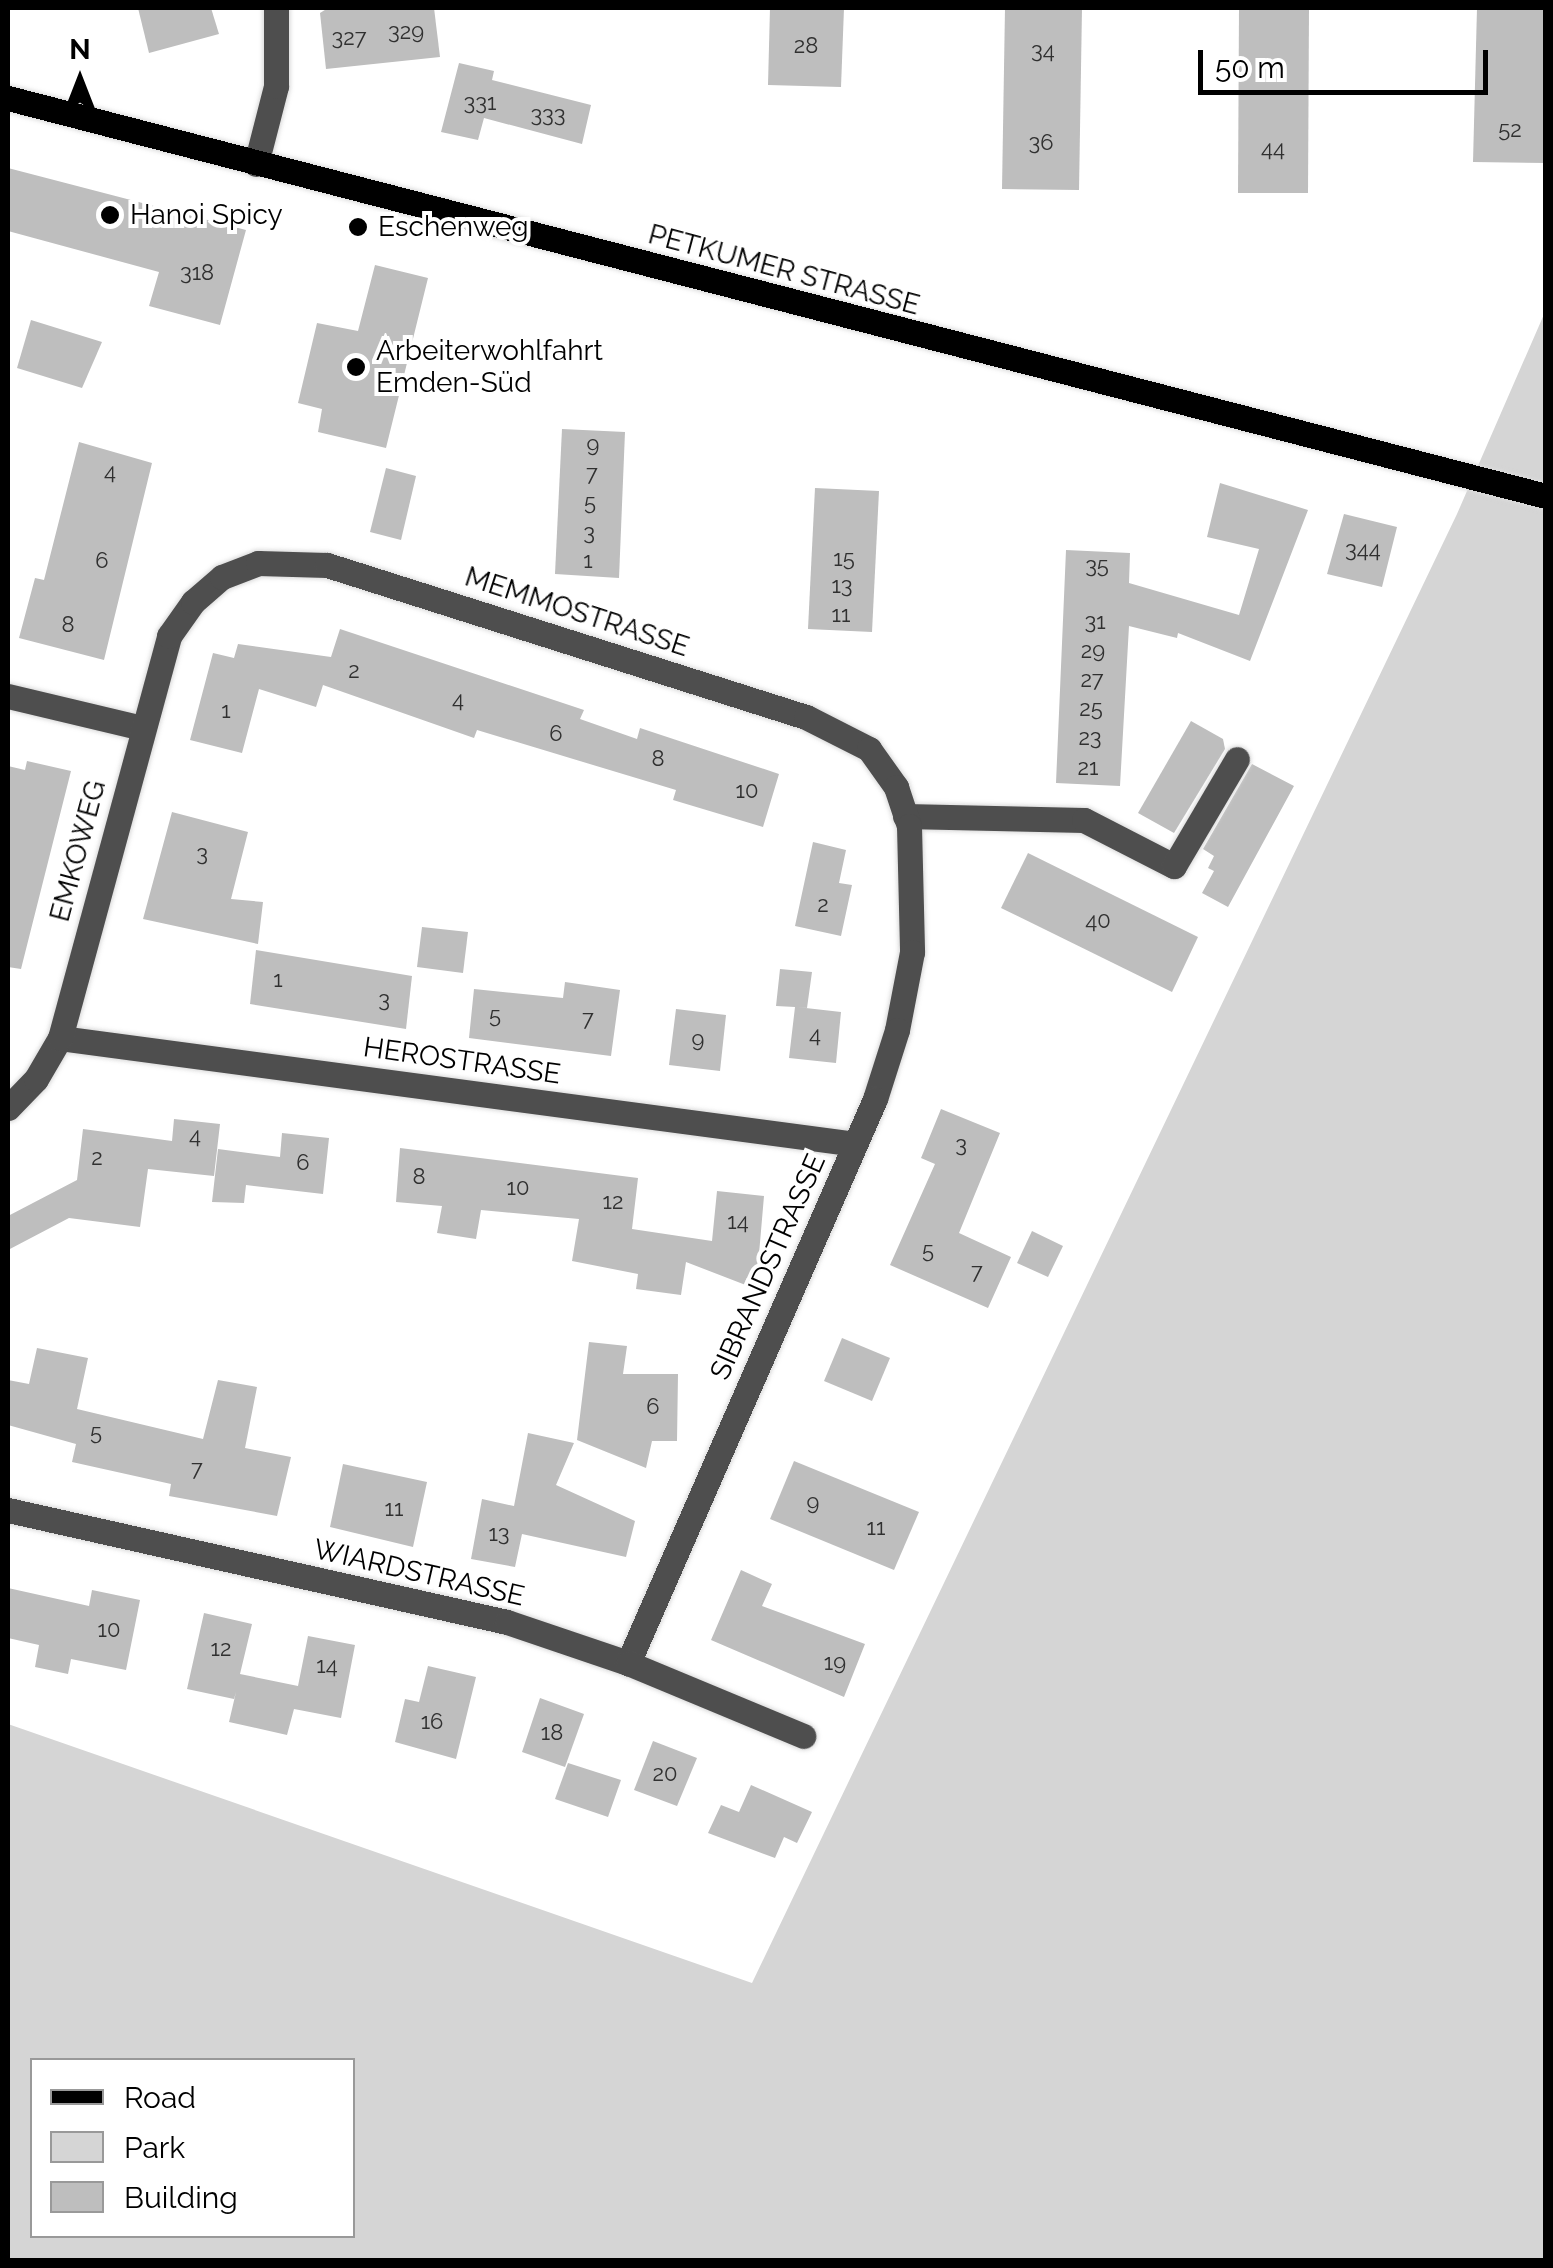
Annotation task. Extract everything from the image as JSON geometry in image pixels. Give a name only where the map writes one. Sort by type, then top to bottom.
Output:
[{"type":"main road","name":"PETKUMER STRASSE","points":[[8,98],[1546,496]]},
{"type":"street","points":[[256,164],[276,86],[276,8]]},
{"type":"street","name":"MEMMOSTRASSE","points":[[193,602],[222,577],[258,564],[327,565],[806,717],[869,749],[896,787],[905,816],[910,882]]},
{"type":"street","name":"EMKOWEG","points":[[8,1108],[36,1079],[60,1038],[170,636],[193,602]]},
{"type":"street","points":[[8,696],[142,728]]},
{"type":"street","points":[[905,816],[1084,820],[1174,866],[1236,759]]},
{"type":"street","name":"SIBRANDSTRASSE","points":[[628,1663],[855,1144],[898,1030],[912,952],[910,882]]},
{"type":"street","name":"HEROSTRASSE","points":[[60,1038],[855,1144]]},
{"type":"street","name":"WIARDSTRASSE","points":[[8,1510],[506,1622],[628,1663],[803,1736]]},
{"type":"green space","points":[[1545,312],[1545,2260],[8,2260],[8,1724],[752,1983],[1457,514]]},
{"type":"building","points":[[138,8],[211,8],[219,34],[149,53]]},
{"type":"building","points":[[328,8],[434,8],[440,57],[326,69],[320,13]]},
{"type":"building","points":[[770,8],[844,8],[841,87],[768,85]]},
{"type":"building","points":[[1005,8],[1082,8],[1079,190],[1002,189]]},
{"type":"building","points":[[1239,8],[1309,8],[1308,193],[1238,193]]},
{"type":"building","points":[[1477,8],[1546,8],[1546,163],[1473,162]]},
{"type":"building","points":[[459,63],[494,71],[492,80],[591,105],[582,144],[484,118],[478,140],[441,132]]},
{"type":"building","points":[[8,168],[246,230],[220,325],[149,306],[159,272],[8,231]]},
{"type":"building","name":"Arbeiterwohlfahrt Emden-Süd","points":[[375,265],[428,278],[386,448],[318,432],[322,409],[298,403],[317,323],[358,331]]},
{"type":"building","points":[[31,320],[102,342],[82,388],[17,368]]},
{"type":"building","points":[[562,429],[625,432],[619,578],[555,574]]},
{"type":"building","points":[[79,442],[152,463],[104,660],[19,638],[35,578],[44,580]]},
{"type":"building","points":[[386,468],[416,476],[401,540],[370,532]]},
{"type":"building","points":[[1220,483],[1308,510],[1250,661],[1178,633],[1177,638],[1129,626],[1120,786],[1056,783],[1066,550],[1130,553],[1129,583],[1239,615],[1259,549],[1207,537]]},
{"type":"building","points":[[815,488],[879,491],[872,632],[808,629]]},
{"type":"building","points":[[1344,514],[1397,527],[1382,587],[1327,574]]},
{"type":"building","points":[[340,629],[584,710],[580,719],[637,739],[640,728],[779,774],[763,827],[673,800],[676,790],[477,730],[474,738],[323,685],[316,707],[259,689],[242,753],[190,740],[213,653],[234,658],[238,644],[331,657]]},
{"type":"building","points":[[1191,721],[1223,739],[1225,749],[1174,833],[1138,813]]},
{"type":"building","points":[[27,761],[71,771],[21,969],[8,967],[8,766],[25,770]]},
{"type":"building","points":[[1252,764],[1294,786],[1228,907],[1202,893],[1214,871],[1208,868],[1214,856],[1203,849]]},
{"type":"building","points":[[172,812],[248,832],[231,899],[263,902],[258,944],[143,919]]},
{"type":"building","points":[[813,842],[846,850],[839,883],[852,885],[841,936],[795,926]]},
{"type":"building","points":[[1028,853],[1198,937],[1172,992],[1001,908]]},
{"type":"building","points":[[422,927],[468,932],[463,973],[417,967]]},
{"type":"building","points":[[256,950],[412,976],[406,1029],[250,1004]]},
{"type":"building","points":[[780,969],[812,972],[807,1008],[797,1007],[841,1012],[836,1063],[789,1058],[795,1007],[776,1006]]},
{"type":"building","points":[[565,982],[620,990],[611,1056],[469,1038],[474,989],[563,998]]},
{"type":"building","points":[[676,1009],[726,1015],[720,1071],[669,1065]]},
{"type":"building","points":[[941,1109],[1000,1133],[959,1233],[1011,1257],[988,1308],[890,1265],[935,1164],[921,1158]]},
{"type":"building","points":[[174,1119],[220,1124],[214,1176],[148,1169],[140,1227],[69,1218],[8,1250],[8,1216],[77,1180],[83,1129],[172,1141]]},
{"type":"building","points":[[282,1133],[329,1138],[323,1194],[246,1185],[244,1203],[212,1202],[218,1149],[280,1157]]},
{"type":"building","points":[[400,1148],[638,1178],[632,1229],[712,1241],[717,1191],[764,1196],[756,1289],[686,1262],[681,1295],[636,1289],[638,1274],[572,1261],[579,1219],[481,1210],[476,1239],[437,1233],[442,1206],[396,1202]]},
{"type":"building","points":[[1032,1231],[1063,1246],[1048,1277],[1017,1263]]},
{"type":"building","points":[[842,1338],[890,1358],[872,1401],[824,1381]]},
{"type":"building","points":[[589,1342],[627,1346],[623,1374],[678,1374],[677,1441],[652,1441],[646,1468],[577,1440]]},
{"type":"building","points":[[37,1348],[88,1358],[77,1409],[203,1439],[218,1380],[257,1387],[245,1448],[291,1457],[277,1516],[169,1496],[171,1484],[72,1462],[76,1444],[8,1425],[8,1380],[29,1384]]},
{"type":"building","points":[[528,1433],[574,1443],[556,1485],[635,1521],[626,1557],[522,1534],[515,1567],[471,1559],[482,1499],[514,1506]]},
{"type":"building","points":[[794,1461],[919,1512],[894,1570],[770,1519]]},
{"type":"building","points":[[343,1464],[427,1482],[413,1547],[330,1527]]},
{"type":"building","points":[[741,1570],[772,1584],[762,1606],[865,1644],[844,1697],[711,1640]]},
{"type":"building","points":[[8,1588],[89,1606],[92,1590],[140,1600],[126,1670],[71,1659],[68,1674],[35,1667],[39,1645],[8,1638]]},
{"type":"building","points":[[204,1613],[252,1624],[240,1674],[298,1686],[308,1636],[355,1645],[341,1718],[294,1709],[287,1735],[229,1722],[236,1692],[234,1699],[187,1689]]},
{"type":"building","points":[[428,1666],[476,1677],[456,1759],[395,1742],[405,1699],[419,1702]]},
{"type":"building","points":[[540,1698],[584,1714],[565,1767],[522,1752]]},
{"type":"building","points":[[653,1741],[697,1758],[677,1806],[634,1790]]},
{"type":"building","points":[[568,1763],[621,1780],[608,1817],[555,1799]]},
{"type":"building","points":[[751,1785],[812,1812],[797,1843],[784,1837],[775,1858],[708,1833],[721,1805],[739,1812]]},
{"type":"place","name":"Hanoi Spicy","points":[[110,215]]},
{"type":"place","name":"Eschenweg","points":[[358,227]]},
{"type":"place","name":"Arbeiterwohlfahrt Emden-Süd","points":[[356,367]]}]
